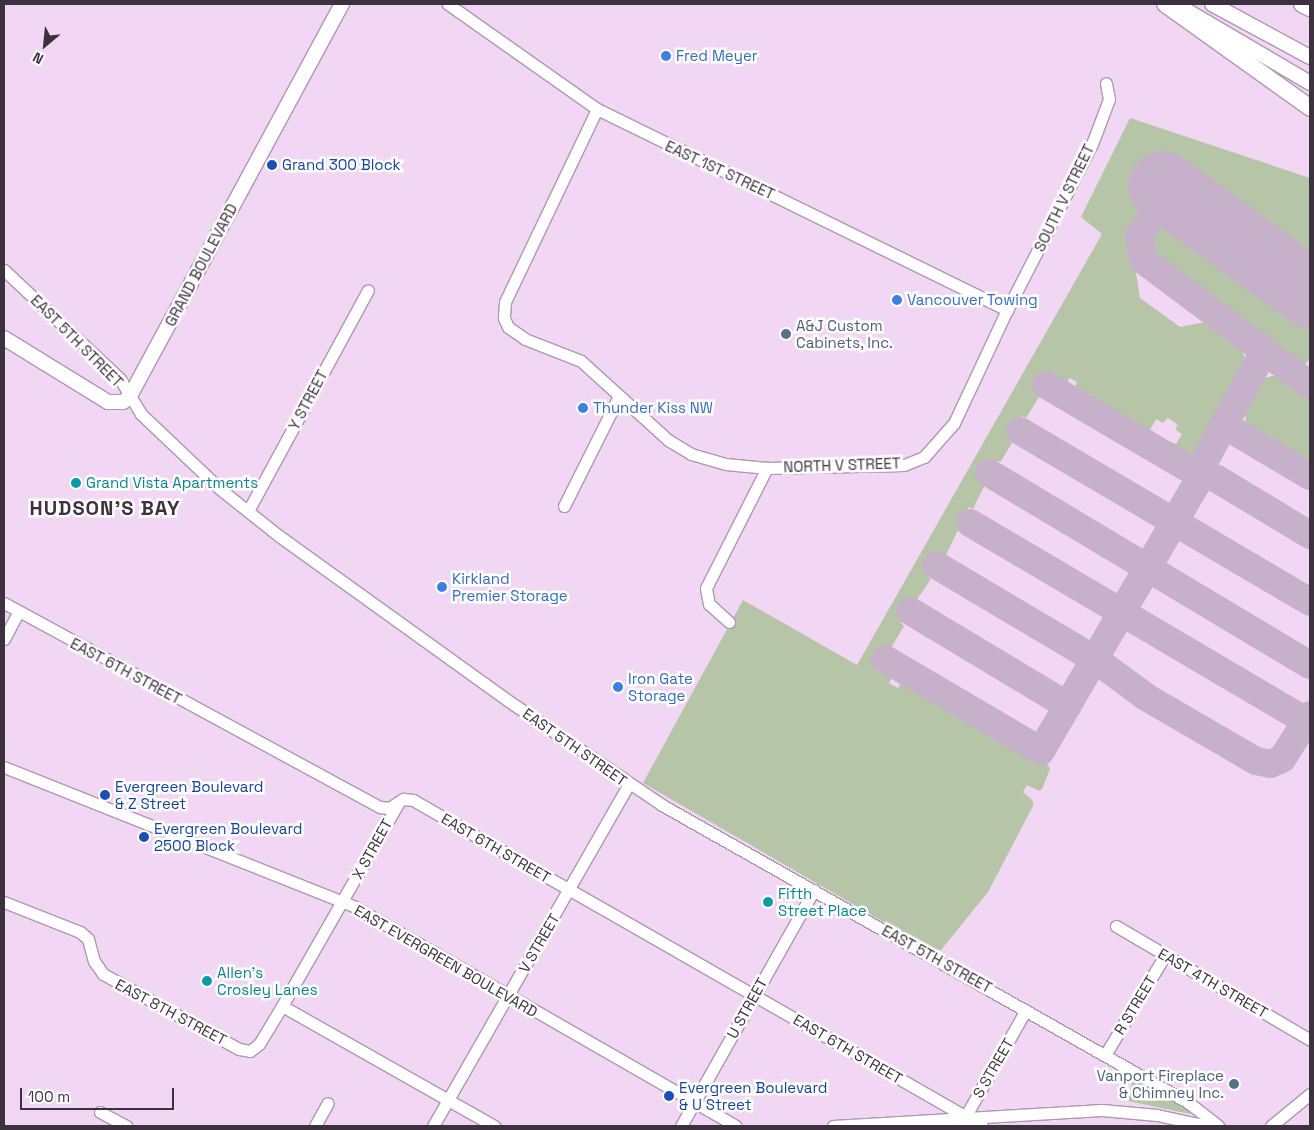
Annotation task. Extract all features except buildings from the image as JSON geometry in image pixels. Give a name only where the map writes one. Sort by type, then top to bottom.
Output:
[{"type":"highway","points":[[1165,4],[1310,108]]},
{"type":"highway","points":[[1302,4],[1310,8]]},
{"type":"main road","name":"GRAND BOULEVARD","points":[[130,396],[342,4]]},
{"type":"main road","points":[[1173,4],[1310,83]]},
{"type":"main road","points":[[1212,4],[1310,57]]},
{"type":"main road","points":[[4,338],[108,402],[123,402],[130,396]]},
{"type":"street","name":"EAST 1ST STREET","points":[[448,4],[597,109],[1007,310]]},
{"type":"street","name":"SOUTH V STREET","points":[[1007,310],[1092,144],[1108,99],[1106,83]]},
{"type":"street","points":[[597,109],[504,302],[504,318],[515,333],[581,361],[598,374],[618,398],[668,440],[691,454],[726,464],[767,468]]},
{"type":"street","name":"EAST 5TH STREET","points":[[4,270],[120,379],[141,414],[167,440],[248,510],[318,564],[629,784],[1189,1103],[1218,1126]]},
{"type":"street","name":"Y STREET","points":[[248,510],[368,290]]},
{"type":"street","name":"NORTH V STREET","points":[[729,622],[709,604],[706,588],[767,468],[904,465],[924,456],[954,423],[1007,310]]},
{"type":"street","points":[[564,506],[618,398]]},
{"type":"street","name":"EAST 6TH STREET","points":[[4,603],[380,807],[389,808],[400,800],[413,800],[754,995],[963,1121],[982,1126]]},
{"type":"street","points":[[4,639],[18,612]]},
{"type":"street","name":"EAST EVERGREEN BOULEVARD","points":[[4,767],[342,903],[374,918],[736,1126]]},
{"type":"street","name":"V STREET","points":[[433,1126],[570,890],[629,784]]},
{"type":"street","name":"X STREET","points":[[250,1051],[259,1044],[282,1006],[400,800]]},
{"type":"street","name":"U STREET","points":[[681,1126],[814,890]]},
{"type":"street","name":"EAST 8TH STREET","points":[[4,902],[80,932],[88,939],[94,961],[103,974],[239,1049],[250,1051]]},
{"type":"street","name":"EAST 4TH STREET","points":[[1116,926],[1310,1040]]},
{"type":"street","name":"R STREET","points":[[1105,1055],[1164,955]]},
{"type":"street","points":[[282,1006],[494,1126]]},
{"type":"street","name":"S STREET","points":[[963,1121],[1026,1010]]},
{"type":"street","points":[[1271,1126],[1310,1094]]},
{"type":"street","points":[[315,1126],[328,1102]]},
{"type":"street","points":[[833,1126],[963,1121],[1102,1110],[1158,1115],[1207,1126]]},
{"type":"street","points":[[100,1112],[126,1126]]},
{"type":"green space","points":[[1130,118],[1310,178],[1310,274],[1166,169],[1148,197],[1130,236],[1140,298],[1180,327],[1211,321],[1240,344],[1245,358],[1242,372],[1194,458],[1183,460],[1165,448],[1168,441],[1176,444],[1182,434],[1176,430],[1177,424],[1168,418],[1163,423],[1156,419],[1150,430],[1159,436],[1151,441],[1105,414],[1108,405],[1100,401],[1094,408],[1088,404],[1091,395],[1084,392],[1078,398],[1072,395],[1077,382],[1070,378],[1062,388],[1048,381],[1044,389],[1047,394],[1044,399],[1039,397],[1026,418],[1022,416],[1010,441],[1012,443],[1001,461],[996,462],[973,509],[969,507],[946,555],[941,554],[928,577],[931,579],[901,623],[904,626],[882,663],[895,672],[889,683],[898,688],[904,677],[1045,759],[1050,769],[1042,789],[1039,791],[1027,785],[1023,792],[1033,801],[1033,806],[988,892],[941,950],[934,951],[643,783],[743,600],[857,665],[1102,234],[1081,217]]},
{"type":"green space","points":[[1170,218],[1186,218],[1310,309],[1310,359],[1305,364],[1300,366],[1283,356],[1149,256],[1144,245],[1147,233],[1155,223]]},
{"type":"green space","points":[[1277,375],[1287,378],[1310,394],[1310,466],[1258,435],[1246,423],[1244,406],[1253,388],[1264,378]]},
{"type":"green space","points":[[1133,1078],[1191,1112],[1190,1114],[1128,1101]]},
{"type":"taxiway","points":[[1197,209],[1173,204],[1155,211],[1139,237],[1143,260],[1310,385]]},
{"type":"taxiway","points":[[885,659],[1041,751],[1196,485],[1204,462],[1264,351]]},
{"type":"taxiway","points":[[1046,385],[1186,467],[1217,479],[1310,535]]},
{"type":"taxiway","points":[[1224,425],[1310,476]]},
{"type":"taxiway","points":[[1020,431],[1310,602]]},
{"type":"taxiway","points":[[989,473],[1310,665]]},
{"type":"taxiway","points":[[970,523],[1306,721]]},
{"type":"taxiway","points":[[936,565],[1096,660],[1146,697],[1256,761],[1270,764],[1282,759],[1310,715]]},
{"type":"taxiway","points":[[910,611],[1068,706]]},
{"type":"runway","points":[[1162,185],[1310,293]]},
{"type":"place","name":"Fred Meyer","points":[[666,56]]},
{"type":"place","name":"Grand 300 Block","points":[[272,165]]},
{"type":"place","name":"Vancouver Towing","points":[[897,300]]},
{"type":"place","name":"A&J Custom Cabinets, Inc.","points":[[786,334]]},
{"type":"place","name":"Thunder Kiss NW","points":[[583,408]]},
{"type":"place","name":"Grand Vista Apartments","points":[[76,483]]},
{"type":"place","name":"Kirkland Premier Storage","points":[[442,587]]},
{"type":"place","name":"Iron Gate Storage","points":[[618,687]]},
{"type":"place","name":"Evergreen Boulevard & Z Street","points":[[105,795]]},
{"type":"place","name":"Evergreen Boulevard 2500 Block","points":[[144,837]]},
{"type":"place","name":"Fifth Street Place","points":[[768,902]]},
{"type":"place","name":"Allen's Crosley Lanes","points":[[207,981]]},
{"type":"place","name":"Vanport Fireplace & Chimney Inc.","points":[[1234,1084]]},
{"type":"place","name":"Evergreen Boulevard & U Street","points":[[669,1096]]},
{"type":"district","name":"HUDSON'S BAY","points":[[105,508]]}]
